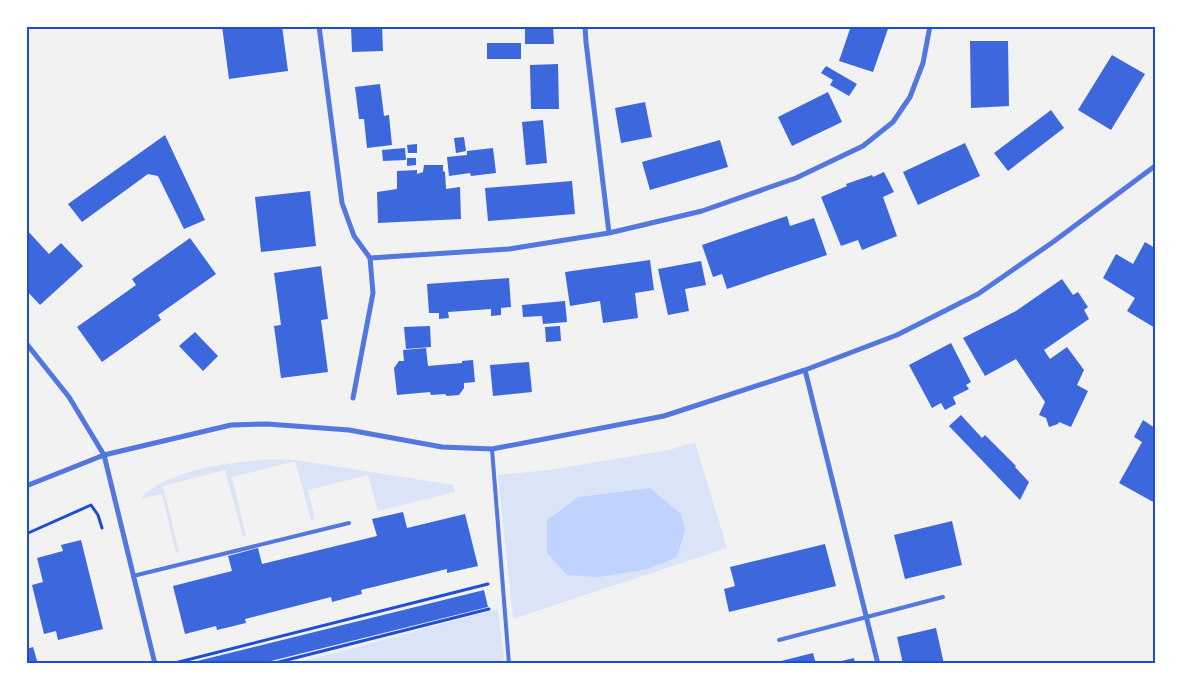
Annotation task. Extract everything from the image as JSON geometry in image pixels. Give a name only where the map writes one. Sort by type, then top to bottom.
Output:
[{"type":"street","points":[[319,26],[342,203],[354,236],[370,258],[373,293],[353,398]]},
{"type":"street","points":[[585,26],[609,233]]},
{"type":"street","points":[[370,258],[509,249],[609,233],[702,211],[796,178],[863,146],[893,122],[910,97],[923,63],[930,26]]},
{"type":"street","points":[[26,486],[104,455],[231,425],[267,424],[349,430],[442,446],[492,449],[664,416],[805,370],[897,336],[978,294],[1053,242],[1155,166]]},
{"type":"street","points":[[26,342],[68,397],[104,455],[155,664]]},
{"type":"street","points":[[805,370],[878,664]]},
{"type":"lane","points":[[492,449],[509,664]]},
{"type":"lane","points":[[133,576],[349,523]]},
{"type":"lane","points":[[779,640],[943,597]]},
{"type":"path","points":[[26,534],[91,505],[98,515],[102,528]]},
{"type":"path","points":[[171,664],[487,585]]},
{"type":"path","points":[[271,664],[504,605]]},
{"type":"path","points":[[336,647],[338,652]]},
{"type":"shaded area","points":[[695,442],[727,548],[513,619],[498,475],[549,470],[669,450]],"holes":[[[650,488],[547,520],[578,497]]]},
{"type":"shaded area","points":[[267,459],[296,460],[453,485],[455,492],[378,511],[368,475],[308,490],[315,519],[311,520],[295,461],[232,477],[246,536],[243,537],[225,470],[163,486],[179,552],[176,553],[162,494],[141,499],[145,493],[156,486],[182,474],[224,464]]},
{"type":"shaded area","points":[[498,609],[504,657],[501,664],[290,664],[342,651]]},
{"type":"water","points":[[650,488],[681,514],[685,530],[677,557],[648,569],[599,577],[567,575],[547,553],[547,520],[578,497]]},
{"type":"building","points":[[222,26],[282,26],[288,71],[229,79]]},
{"type":"building","points":[[351,26],[382,26],[383,51],[352,52]]},
{"type":"building","points":[[525,26],[553,26],[554,44],[525,44]]},
{"type":"building","points":[[851,26],[889,26],[873,72],[839,61]]},
{"type":"building","points":[[970,41],[1008,41],[1009,106],[971,108]]},
{"type":"building","points":[[487,43],[521,43],[521,59],[487,59]]},
{"type":"building","points":[[1112,55],[1145,74],[1111,130],[1078,110]]},
{"type":"building","points":[[558,64],[559,109],[531,109],[530,65]]},
{"type":"building","points":[[826,66],[857,84],[849,96],[830,85],[833,80],[821,73]]},
{"type":"building","points":[[380,84],[384,116],[389,115],[392,145],[367,148],[364,119],[359,119],[355,87]]},
{"type":"building","points":[[828,92],[842,122],[792,146],[778,117]]},
{"type":"building","points":[[645,102],[652,137],[621,143],[615,108]]},
{"type":"building","points":[[1051,110],[1064,128],[1008,171],[994,153]]},
{"type":"building","points":[[543,120],[547,163],[526,165],[522,122]]},
{"type":"building","points":[[165,135],[205,220],[184,229],[158,176],[148,174],[82,222],[68,204]]},
{"type":"building","points":[[464,137],[466,151],[456,153],[454,138]]},
{"type":"building","points":[[720,140],[728,167],[650,190],[642,162]]},
{"type":"building","points":[[965,143],[980,176],[918,205],[903,172]]},
{"type":"building","points":[[417,144],[417,153],[408,153],[407,145]]},
{"type":"building","points":[[405,148],[406,160],[383,161],[382,150]]},
{"type":"building","points":[[493,148],[496,173],[471,176],[470,173],[449,176],[447,157],[467,155],[467,151]]},
{"type":"building","points":[[407,158],[416,158],[416,165],[407,166]]},
{"type":"building","points":[[424,165],[443,165],[446,189],[460,187],[461,219],[378,223],[377,192],[397,189],[397,171],[417,170],[417,174],[423,172]]},
{"type":"building","points":[[884,172],[894,192],[883,197],[897,236],[862,250],[858,240],[841,246],[821,197],[847,186],[846,184]]},
{"type":"building","points":[[572,181],[575,214],[488,221],[485,188]]},
{"type":"building","points":[[310,191],[316,246],[261,252],[255,197]]},
{"type":"building","points":[[787,216],[790,226],[814,218],[827,255],[727,289],[722,274],[713,277],[702,245]]},
{"type":"building","points":[[26,229],[49,254],[61,243],[83,266],[40,305],[26,290]]},
{"type":"building","points":[[190,238],[216,274],[158,315],[161,320],[102,362],[77,327],[136,285],[132,279]]},
{"type":"building","points":[[1145,242],[1155,248],[1155,328],[1127,311],[1135,298],[1103,278],[1116,254],[1133,264]]},
{"type":"building","points":[[650,260],[654,290],[635,293],[638,318],[603,323],[600,301],[570,306],[565,272]]},
{"type":"building","points":[[701,261],[706,285],[685,289],[689,311],[668,315],[658,269]]},
{"type":"building","points":[[321,266],[328,319],[321,320],[328,372],[281,378],[274,326],[281,325],[274,273]]},
{"type":"building","points":[[509,278],[511,307],[501,308],[501,315],[491,316],[491,309],[448,312],[449,318],[439,319],[439,313],[429,313],[427,284]]},
{"type":"building","points":[[1062,279],[1073,295],[1078,292],[1088,307],[1084,310],[1089,319],[1044,350],[1050,359],[1067,347],[1084,370],[1077,385],[1088,391],[1071,427],[1059,422],[1049,427],[1046,418],[1039,415],[1045,402],[1016,359],[985,376],[963,338],[1016,311]]},
{"type":"building","points":[[565,301],[567,322],[543,324],[542,316],[523,317],[522,305]]},
{"type":"building","points":[[430,326],[431,347],[406,349],[404,327]]},
{"type":"building","points":[[560,326],[561,341],[546,342],[545,327]]},
{"type":"building","points":[[195,332],[218,356],[203,371],[179,346]]},
{"type":"building","points":[[951,343],[971,382],[966,385],[969,389],[953,397],[956,404],[945,410],[941,403],[932,408],[909,365]]},
{"type":"building","points":[[426,348],[428,366],[462,363],[462,361],[473,360],[475,382],[464,383],[464,388],[459,395],[431,395],[430,392],[397,395],[394,368],[399,361],[404,361],[403,350]]},
{"type":"building","points":[[529,362],[532,392],[493,396],[490,365]]},
{"type":"building","points":[[961,415],[982,438],[985,435],[1029,482],[1020,500],[949,426]]},
{"type":"building","points":[[1143,420],[1155,428],[1155,503],[1119,483],[1142,442],[1134,437]]},
{"type":"building","points":[[403,512],[407,528],[465,514],[478,566],[447,573],[447,569],[361,590],[362,594],[332,602],[331,597],[245,619],[246,623],[217,630],[216,626],[185,634],[173,586],[232,571],[228,556],[258,548],[262,564],[377,536],[372,519]]},
{"type":"building","points":[[952,521],[962,565],[905,579],[894,535]]},
{"type":"building","points":[[81,540],[103,629],[58,640],[56,631],[44,634],[32,585],[43,582],[37,558],[63,551],[61,545]]},
{"type":"building","points":[[825,544],[836,586],[729,612],[724,589],[735,586],[730,567]]},
{"type":"building","points":[[484,590],[488,607],[259,664],[193,664],[193,662]]},
{"type":"building","points":[[936,628],[944,664],[903,664],[897,637]]},
{"type":"building","points":[[33,647],[38,664],[26,664],[26,649]]},
{"type":"building","points":[[813,653],[816,664],[773,664],[773,663]]},
{"type":"building","points":[[854,658],[855,664],[833,664],[833,663]]}]
